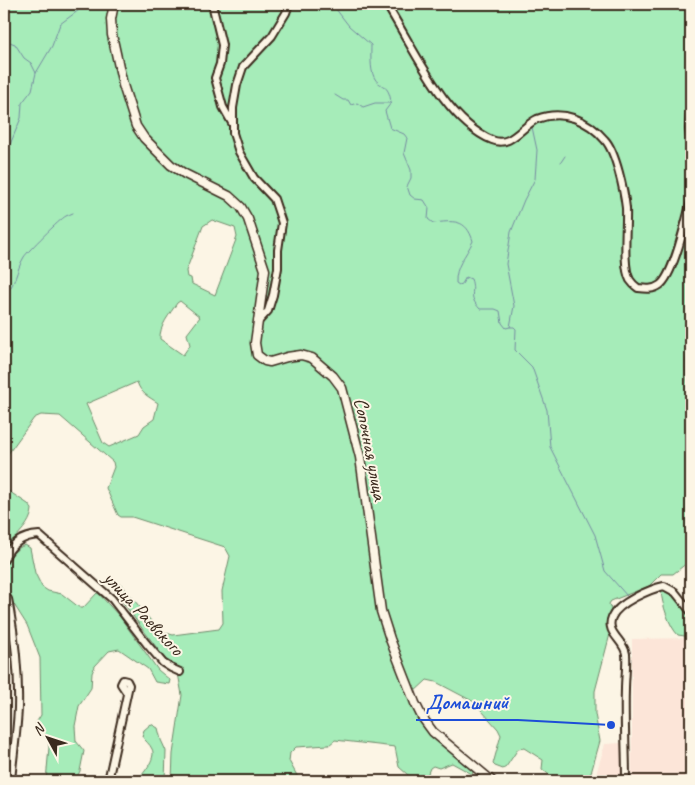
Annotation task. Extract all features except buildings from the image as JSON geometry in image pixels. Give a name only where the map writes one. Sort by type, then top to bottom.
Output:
[{"type":"main road","name":"Сопочная улица","points":[[114,4],[111,18],[112,36],[123,85],[136,126],[144,138],[171,165],[229,196],[241,207],[248,219],[265,270],[255,351],[260,358],[270,362],[287,357],[308,357],[326,369],[342,388],[360,457],[381,611],[396,655],[419,710],[433,732],[492,781]]},
{"type":"street","points":[[212,4],[222,45],[220,64],[215,78],[222,107],[232,124]]},
{"type":"street","points":[[258,322],[268,311],[273,296],[282,224],[274,199],[254,178],[239,152],[233,133],[233,108],[237,85],[243,67],[272,36],[286,13],[289,4]]},
{"type":"street","points":[[386,4],[437,90],[460,117],[492,141],[504,142],[513,138],[537,119],[553,115],[573,117],[588,124],[606,140],[615,156],[626,207],[625,253],[629,279],[638,288],[650,290],[660,285],[664,280],[677,254],[691,201]]},
{"type":"street","points":[[691,98],[689,129],[691,147]]},
{"type":"street","name":"улица Раевского","points":[[4,560],[19,540],[39,535],[112,599],[163,663],[180,672]]},
{"type":"street","points":[[626,781],[626,656],[622,645],[613,634],[612,618],[629,601],[664,586],[675,592],[691,612]]},
{"type":"street","points":[[4,597],[8,599],[9,604],[16,655],[17,679],[18,707],[11,781]]},
{"type":"street","points":[[108,781],[127,693]]},
{"type":"shaded area","points":[[691,638],[691,781],[632,781],[632,639]]},
{"type":"shaded area","points":[[621,743],[621,781],[594,781],[605,744]]},
{"type":"green space","points":[[4,4],[691,4],[691,344],[686,357],[685,369],[691,395],[691,562],[673,574],[661,574],[649,586],[611,601],[609,604],[611,609],[608,625],[610,634],[595,691],[595,714],[600,741],[591,773],[583,781],[557,781],[542,769],[543,760],[524,748],[518,749],[503,769],[495,766],[493,764],[501,735],[498,729],[474,702],[436,682],[427,680],[413,693],[413,705],[473,772],[472,774],[452,763],[439,768],[433,766],[430,768],[428,773],[430,781],[412,781],[399,767],[395,747],[335,740],[329,745],[296,747],[290,753],[289,761],[300,781],[172,781],[173,754],[182,695],[178,673],[141,627],[122,601],[115,587],[120,584],[122,585],[159,631],[173,635],[219,629],[223,623],[222,591],[230,556],[225,547],[132,517],[121,517],[118,515],[106,488],[114,467],[113,462],[60,416],[41,415],[34,418],[5,458],[4,466]],"holes":[[[212,220],[235,228],[237,237],[215,295],[192,284],[191,278],[187,277],[186,271],[203,226]],[[180,301],[200,317],[187,334],[190,345],[183,355],[160,339],[163,325]],[[137,382],[143,392],[158,403],[154,419],[144,426],[139,434],[109,447],[103,443],[86,404]]]},
{"type":"green space","points":[[4,488],[28,504],[32,509],[29,521],[4,550]]},
{"type":"green space","points":[[25,545],[30,548],[35,573],[42,587],[48,591],[62,594],[80,608],[83,608],[97,593],[99,594],[120,617],[158,670],[170,680],[169,684],[155,682],[148,669],[119,649],[109,651],[95,666],[92,673],[91,688],[79,706],[75,726],[76,741],[84,751],[80,771],[75,781],[46,781],[48,740],[36,727],[36,723],[41,715],[40,658],[27,625],[8,595],[4,592],[6,563],[14,552]]},
{"type":"green space","points":[[665,589],[675,594],[691,614],[691,637],[678,635],[672,626],[664,608],[661,591]]},
{"type":"green space","points":[[151,724],[158,728],[166,751],[165,781],[136,781],[151,762],[153,753],[151,747],[142,736],[144,730]]},
{"type":"waterway","points":[[332,4],[349,26],[371,45],[374,77],[390,96],[391,103],[385,111],[390,128],[404,134],[407,138],[404,153],[411,170],[411,178],[407,186],[410,195],[415,199],[424,200],[429,208],[428,219],[433,223],[458,223],[467,228],[470,234],[473,241],[459,266],[456,283],[462,284],[466,277],[471,279],[473,297],[480,309],[500,311],[502,323],[506,328],[510,327]]},
{"type":"waterway","points":[[4,186],[6,178],[4,159],[21,118],[22,103],[32,90],[36,73],[52,46],[60,24],[79,10]]},
{"type":"waterway","points":[[4,40],[15,44],[24,58],[31,63],[36,73]]},
{"type":"waterway","points":[[335,95],[343,100],[348,100],[351,105],[357,103],[363,107],[375,103],[391,103]]},
{"type":"waterway","points":[[532,127],[537,150],[535,179],[511,232],[506,264],[514,306],[510,327],[516,329],[515,350],[532,367],[547,410],[550,447],[595,535],[605,571],[627,596]]},
{"type":"waterway","points":[[561,162],[565,156]]},
{"type":"waterway","points":[[4,194],[6,208],[4,218]]},
{"type":"waterway","points":[[4,295],[11,287],[26,254],[57,223],[73,213]]},
{"type":"waterway","points":[[4,238],[6,248],[4,253]]},
{"type":"place","name":"Домашний","points":[[611,725]]}]
